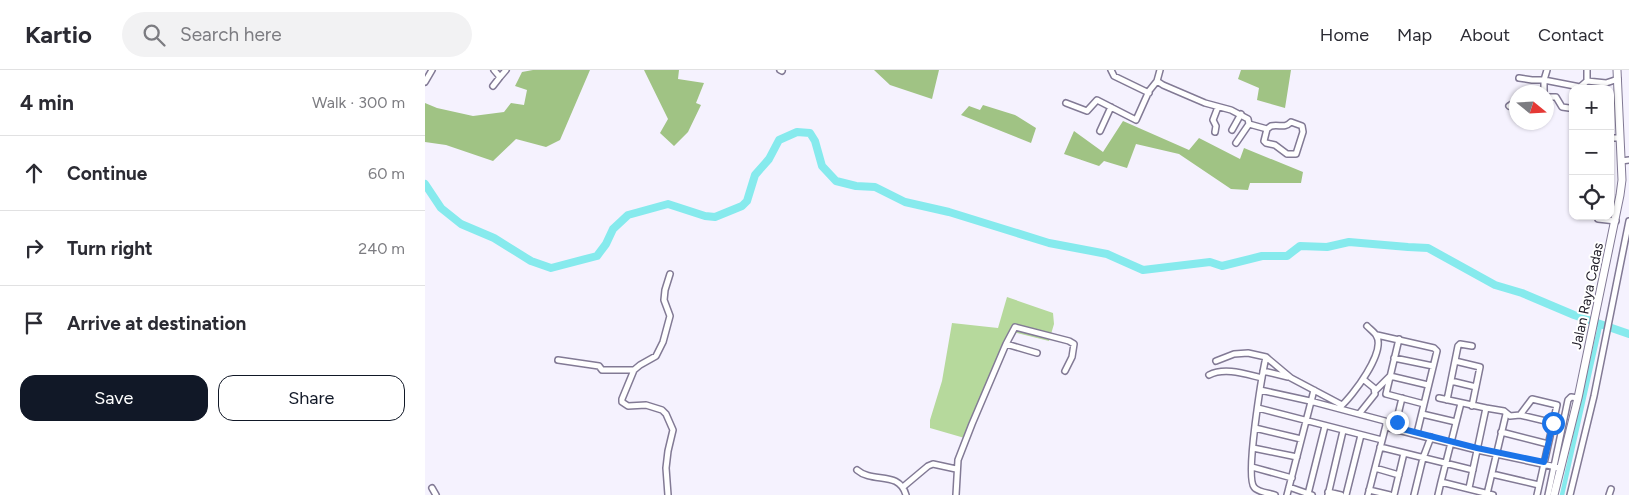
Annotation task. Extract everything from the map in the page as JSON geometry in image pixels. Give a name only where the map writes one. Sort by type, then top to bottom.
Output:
[{"type":"street","points":[[425,82],[433,70]]},
{"type":"street","points":[[494,70],[500,77]]},
{"type":"street","points":[[493,86],[506,70]]},
{"type":"street","points":[[1111,70],[1114,76],[1149,93]]},
{"type":"street","points":[[1066,103],[1084,111],[1088,110],[1097,100],[1136,120],[1157,81],[1159,70]]},
{"type":"street","points":[[1544,85],[1547,70]]},
{"type":"street","points":[[1587,70],[1587,81]]},
{"type":"street","name":"Jalan Raya Cadas","points":[[1554,495],[1557,466],[1577,398],[1616,221],[1624,160],[1620,138],[1617,70]]},
{"type":"street","points":[[1519,78],[1544,80],[1579,87],[1587,81],[1606,84],[1618,79]]},
{"type":"street","points":[[1157,81],[1205,103],[1224,107],[1241,114],[1248,119],[1249,124]]},
{"type":"street","points":[[1554,97],[1563,108],[1569,108]]},
{"type":"street","points":[[1215,132],[1216,126],[1213,120],[1218,106]]},
{"type":"street","points":[[1100,131],[1111,107]]},
{"type":"street","points":[[1232,130],[1241,114]]},
{"type":"street","points":[[1249,124],[1267,129],[1277,124],[1283,127],[1288,126],[1291,122],[1302,126],[1303,132],[1296,154],[1287,154],[1280,148],[1266,144],[1264,141],[1267,129]]},
{"type":"street","points":[[1236,143],[1249,124]]},
{"type":"street","points":[[1614,138],[1620,138]]},
{"type":"street","points":[[1607,220],[1616,221]]},
{"type":"street","points":[[1571,495],[1594,396],[1629,221]]},
{"type":"street","points":[[668,495],[666,468],[673,430],[666,414],[663,410],[646,405],[628,406],[622,402],[624,391],[634,370],[655,356],[666,336],[671,316],[665,300],[665,290],[670,274]]},
{"type":"street","points":[[956,495],[958,460],[1015,326],[1074,344],[1074,349],[1065,371]]},
{"type":"street","points":[[1367,326],[1377,335],[1436,348],[1437,351],[1417,432]]},
{"type":"street","points":[[1341,407],[1371,367],[1377,348],[1377,335]]},
{"type":"street","points":[[1399,339],[1387,395],[1424,404]]},
{"type":"street","points":[[1006,344],[1037,353]]},
{"type":"street","points":[[1447,400],[1459,344],[1471,346]]},
{"type":"street","points":[[1216,361],[1234,354],[1248,353],[1266,357],[1291,378],[1341,407]]},
{"type":"street","points":[[1266,357],[1257,408],[1252,484],[1254,488],[1275,495]]},
{"type":"street","points":[[1394,358],[1433,366]]},
{"type":"street","points":[[559,360],[599,366],[602,370],[634,370]]},
{"type":"street","points":[[1455,361],[1480,367],[1472,406]]},
{"type":"street","points":[[1209,375],[1223,370],[1262,378]]},
{"type":"street","points":[[1263,371],[1291,378]]},
{"type":"street","points":[[1390,376],[1428,386]]},
{"type":"street","points":[[1359,414],[1376,390],[1390,376]]},
{"type":"street","points":[[1363,379],[1376,390]]},
{"type":"street","points":[[1451,381],[1476,387]]},
{"type":"street","points":[[1260,390],[1341,407],[1385,421],[1386,426],[1369,492],[1392,495],[1404,453]]},
{"type":"street","points":[[1287,495],[1314,390]]},
{"type":"street","points":[[1395,427],[1402,398]]},
{"type":"street","points":[[1439,398],[1504,411],[1510,416],[1520,416],[1553,423]]},
{"type":"street","points":[[1520,416],[1532,399],[1556,403],[1557,406],[1537,495]]},
{"type":"street","points":[[1438,495],[1461,403]]},
{"type":"street","points":[[1257,408],[1305,422],[1382,440]]},
{"type":"street","points":[[1469,488],[1486,408]]},
{"type":"street","points":[[1422,414],[1456,422]]},
{"type":"street","points":[[1441,482],[1490,494],[1496,453],[1506,414]]},
{"type":"street","points":[[1289,487],[1310,495],[1325,426]]},
{"type":"street","points":[[1386,426],[1417,432],[1431,438]]},
{"type":"street","points":[[1386,426],[1477,449],[1557,466],[1548,495]]},
{"type":"street","points":[[1255,428],[1301,439]]},
{"type":"street","points":[[1341,495],[1328,493],[1343,431]]},
{"type":"street","points":[[1501,432],[1548,444]]},
{"type":"street","points":[[1346,495],[1361,435]]},
{"type":"street","points":[[1414,495],[1423,458],[1431,438]]},
{"type":"street","points":[[1380,447],[1473,470]]},
{"type":"street","points":[[1253,448],[1297,457]]},
{"type":"street","points":[[903,487],[933,464],[957,469]]},
{"type":"street","points":[[1252,467],[1292,478]]},
{"type":"street","points":[[1375,468],[1399,474]]},
{"type":"street","points":[[857,470],[870,478],[888,478],[903,487],[906,495]]},
{"type":"street","points":[[1492,474],[1539,485]]},
{"type":"street","points":[[432,488],[436,495]]},
{"type":"street","points":[[1609,495],[1611,488]]},
{"type":"green space","points":[[533,70],[590,70],[560,140],[546,147],[516,139],[493,161],[446,145],[425,142],[425,103],[437,108],[473,116],[504,112],[511,103],[524,105],[527,90],[515,86],[522,72]]},
{"type":"green space","points":[[644,70],[679,70],[678,79],[704,83],[696,103],[701,105],[688,132],[674,146],[660,133],[668,119]]},
{"type":"green space","points":[[874,70],[939,70],[932,99],[890,85]]},
{"type":"green space","points":[[1241,70],[1291,70],[1285,108],[1257,100],[1259,88],[1238,79]]},
{"type":"green space","points":[[983,105],[1015,115],[1036,128],[1031,143],[961,115],[969,106],[980,110]]},
{"type":"green space","points":[[1123,121],[1189,150],[1199,138],[1240,159],[1244,148],[1303,172],[1301,183],[1250,183],[1248,190],[1231,189],[1179,154],[1136,144],[1127,168],[1104,161],[1099,166],[1064,154],[1074,131],[1103,152]]},
{"type":"green space","points":[[1007,297],[1053,313],[1054,324],[1049,341],[1009,331],[990,387],[968,439],[930,428],[930,420],[942,381],[952,323],[998,328]]},
{"type":"waterway","points":[[425,184],[441,208],[461,224],[494,238],[531,261],[551,268],[597,256],[606,244],[613,229],[628,215],[668,204],[705,216],[715,217],[742,206],[747,201],[755,175],[769,159],[779,140],[797,132],[810,133],[815,141],[822,166],[836,181],[856,186],[875,187],[905,202],[949,212],[1049,243],[1107,254],[1143,270],[1210,262],[1222,266],[1262,256],[1287,256],[1300,246],[1327,247],[1349,242],[1428,248],[1495,285],[1522,293],[1574,315],[1629,334]]},
{"type":"waterway","points":[[1562,495],[1600,326]]},
{"type":"route","points":[[1397,422],[1395,427],[1477,448],[1544,462],[1553,423]]}]
